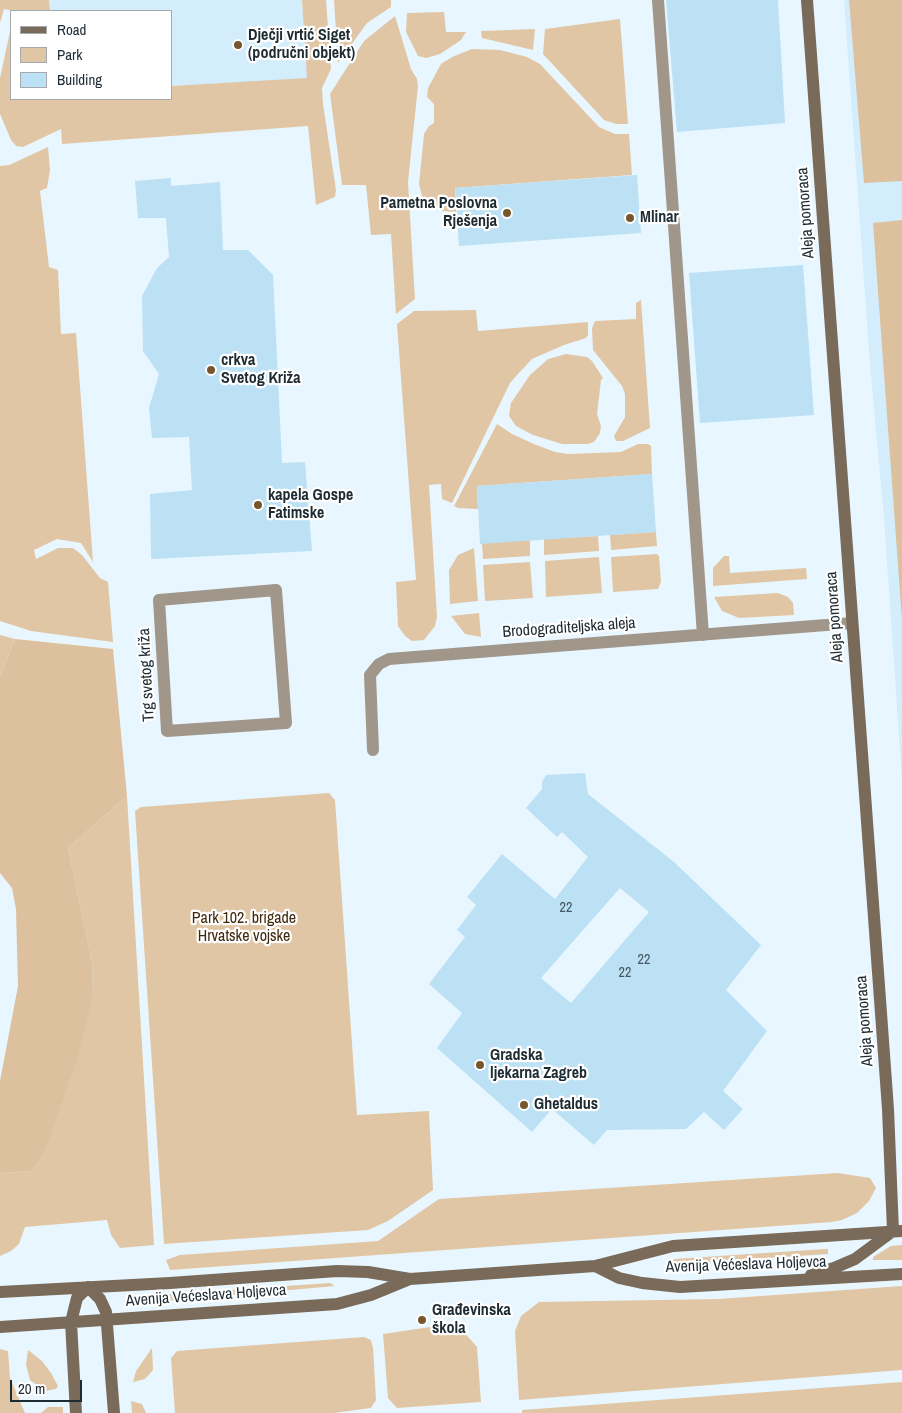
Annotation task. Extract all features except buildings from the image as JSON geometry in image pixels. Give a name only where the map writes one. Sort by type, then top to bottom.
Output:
[{"type":"street","points":[[658,0],[703,635]]},
{"type":"street","name":"Aleja pomoraca","points":[[806,0],[897,1231]]},
{"type":"street","name":"Trg svetog križa","points":[[276,590],[286,723],[167,731],[159,600],[276,590]]},
{"type":"street","name":"Brodograditeljska aleja","points":[[373,750],[370,675],[385,660],[398,657],[852,623]]},
{"type":"street","points":[[784,1282],[834,1268],[874,1247],[897,1231]]},
{"type":"street","name":"Avenija Većeslava Holjevca","points":[[0,1292],[337,1271],[368,1272],[410,1279],[594,1266],[673,1246],[897,1231]]},
{"type":"street","name":"Avenija Većeslava Holjevca","points":[[594,1266],[619,1278],[642,1283],[680,1287],[902,1274]]},
{"type":"street","name":"Avenija Većeslava Holjevca","points":[[0,1327],[337,1304],[372,1295],[410,1279]]},
{"type":"street","points":[[76,1413],[71,1322],[77,1298],[88,1287],[100,1299],[108,1319],[114,1413]]},
{"type":"shaded area","name":"Dječji vrtić Siget (područni objekt)","points":[[49,0],[302,0],[308,79],[172,86],[172,10],[50,10]]},
{"type":"shaded area","points":[[844,0],[902,0],[902,781],[884,518],[870,365]]},
{"type":"shaded area","points":[[849,0],[902,0],[902,181],[864,183]]},
{"type":"shaded area","points":[[902,220],[902,620],[873,223]]},
{"type":"shaded area","points":[[15,639],[113,649],[127,796],[68,848],[92,961],[93,995],[80,1050],[43,1157],[31,1171],[0,1173],[0,1081],[18,986],[16,909],[12,888],[0,873],[0,677]]},
{"type":"green space","points":[[0,0],[49,0],[50,10],[4,9],[0,23]]},
{"type":"green space","points":[[302,0],[326,0],[331,69],[322,88],[336,190],[335,197],[316,205],[308,126],[62,144],[61,129],[23,147],[16,146],[11,140],[0,114],[0,78],[10,32],[10,100],[172,100],[172,86],[307,78]]},
{"type":"green space","points":[[334,0],[391,0],[391,7],[367,23],[338,63]]},
{"type":"green space","points":[[444,12],[446,32],[466,32],[461,40],[440,54],[426,58],[418,56],[406,32],[407,13]]},
{"type":"green space","points":[[395,16],[418,86],[408,182],[415,299],[396,314],[391,234],[371,235],[366,185],[342,185],[330,94],[364,41]]},
{"type":"green space","points":[[620,19],[628,124],[616,124],[604,120],[543,54],[545,29]]},
{"type":"green space","points":[[535,29],[533,50],[482,38],[481,31]]},
{"type":"green space","points":[[472,49],[500,50],[527,57],[540,64],[599,127],[615,134],[629,134],[632,175],[455,188],[456,212],[443,211],[433,207],[422,196],[419,184],[424,134],[429,126],[434,123],[434,104],[427,97],[428,88],[441,64],[452,57]]},
{"type":"green space","points":[[48,147],[50,170],[47,188],[40,191],[49,267],[58,270],[61,334],[76,333],[93,562],[81,543],[57,539],[34,550],[36,559],[58,548],[73,548],[82,555],[100,578],[108,582],[113,642],[31,631],[0,621],[0,166],[9,165]]},
{"type":"green space","points":[[641,300],[650,428],[623,441],[616,441],[614,436],[625,417],[625,394],[622,386],[593,350],[592,328],[595,321],[636,319],[636,303]]},
{"type":"green space","points":[[476,310],[478,331],[588,322],[588,335],[586,338],[532,359],[510,383],[452,503],[442,499],[441,484],[429,485],[437,617],[435,626],[424,640],[412,641],[405,636],[398,626],[396,582],[416,580],[397,324],[414,311]]},
{"type":"green space","points":[[566,354],[587,357],[592,361],[603,378],[601,380],[597,414],[601,426],[600,433],[594,442],[588,444],[562,444],[533,435],[516,426],[509,416],[511,403],[530,375],[548,359]]},
{"type":"green space","points":[[497,424],[512,434],[534,444],[555,452],[568,454],[621,452],[638,444],[648,444],[651,446],[652,474],[477,486],[478,509],[458,508],[454,506]]},
{"type":"green space","points":[[656,532],[657,546],[611,550],[610,535]]},
{"type":"green space","points":[[598,536],[599,551],[544,555],[544,539]]},
{"type":"green space","points":[[530,540],[530,556],[483,559],[482,543]]},
{"type":"green space","points":[[474,548],[478,601],[450,604],[449,570],[458,555]]},
{"type":"green space","points":[[657,554],[659,556],[661,582],[658,589],[613,592],[611,557]]},
{"type":"green space","points":[[724,556],[729,556],[730,573],[806,568],[807,579],[713,586],[713,568]]},
{"type":"green space","points":[[599,557],[602,593],[546,597],[545,561]]},
{"type":"green space","points":[[530,562],[533,598],[485,601],[483,565]]},
{"type":"green space","points":[[778,593],[788,597],[793,603],[794,615],[739,618],[722,611],[714,597]]},
{"type":"green space","points":[[479,613],[481,637],[465,634],[451,616]]},
{"type":"green space","points":[[0,635],[15,639],[0,677]]},
{"type":"green space","name":"Park 102. brigade Hrvatske vojske","points":[[329,793],[335,800],[357,1115],[429,1111],[433,1190],[388,1221],[368,1230],[164,1244],[135,811],[141,807]]},
{"type":"green space","points":[[127,796],[154,1245],[120,1248],[111,1235],[107,1220],[25,1227],[19,1244],[11,1251],[0,1256],[0,1173],[31,1171],[43,1157],[93,995],[92,961],[68,848]]},
{"type":"green space","points":[[838,1173],[870,1178],[876,1188],[869,1201],[857,1213],[842,1220],[832,1222],[170,1270],[166,1260],[180,1255],[378,1241],[439,1199]]},
{"type":"green space","points":[[902,1245],[902,1260],[873,1260],[873,1257],[891,1246]]},
{"type":"green space","points":[[828,1249],[828,1254],[675,1264],[672,1262],[674,1259]]},
{"type":"green space","points":[[330,1283],[335,1286],[168,1301],[168,1294]]},
{"type":"green space","points":[[902,1286],[902,1370],[519,1400],[515,1331],[521,1316],[539,1302],[718,1299]]},
{"type":"green space","points":[[444,1325],[463,1331],[477,1347],[481,1402],[397,1408],[388,1398],[383,1334]]},
{"type":"green space","points":[[364,1337],[371,1340],[373,1348],[376,1400],[371,1408],[334,1413],[175,1413],[171,1358],[177,1351]]},
{"type":"green space","points":[[152,1348],[153,1370],[145,1379],[133,1382],[136,1371]]},
{"type":"green space","points":[[0,1349],[8,1351],[10,1378],[25,1413],[0,1413]]},
{"type":"green space","points":[[28,1350],[42,1361],[51,1373],[58,1386],[56,1389],[45,1391],[30,1380],[26,1365]]},
{"type":"green space","points":[[902,1382],[902,1413],[522,1413],[522,1410]]},
{"type":"green space","points":[[131,1401],[142,1404],[146,1413],[132,1413]]},
{"type":"green space","points":[[48,1407],[63,1407],[63,1413],[41,1413]]},
{"type":"place","name":"Dječji vrtić Siget (područni objekt)","points":[[238,45]]},
{"type":"place","name":"Pametna Poslovna Rješenja","points":[[507,213]]},
{"type":"place","name":"Mlinar","points":[[630,218]]},
{"type":"place","name":"crkva Svetog Križa","points":[[211,370]]},
{"type":"place","name":"kapela Gospe Fatimske","points":[[258,505]]},
{"type":"place","name":"Gradska ljekarna Zagreb","points":[[480,1065]]},
{"type":"place","name":"Ghetaldus","points":[[524,1105]]},
{"type":"place","name":"Građevinska škola","points":[[422,1320]]}]
